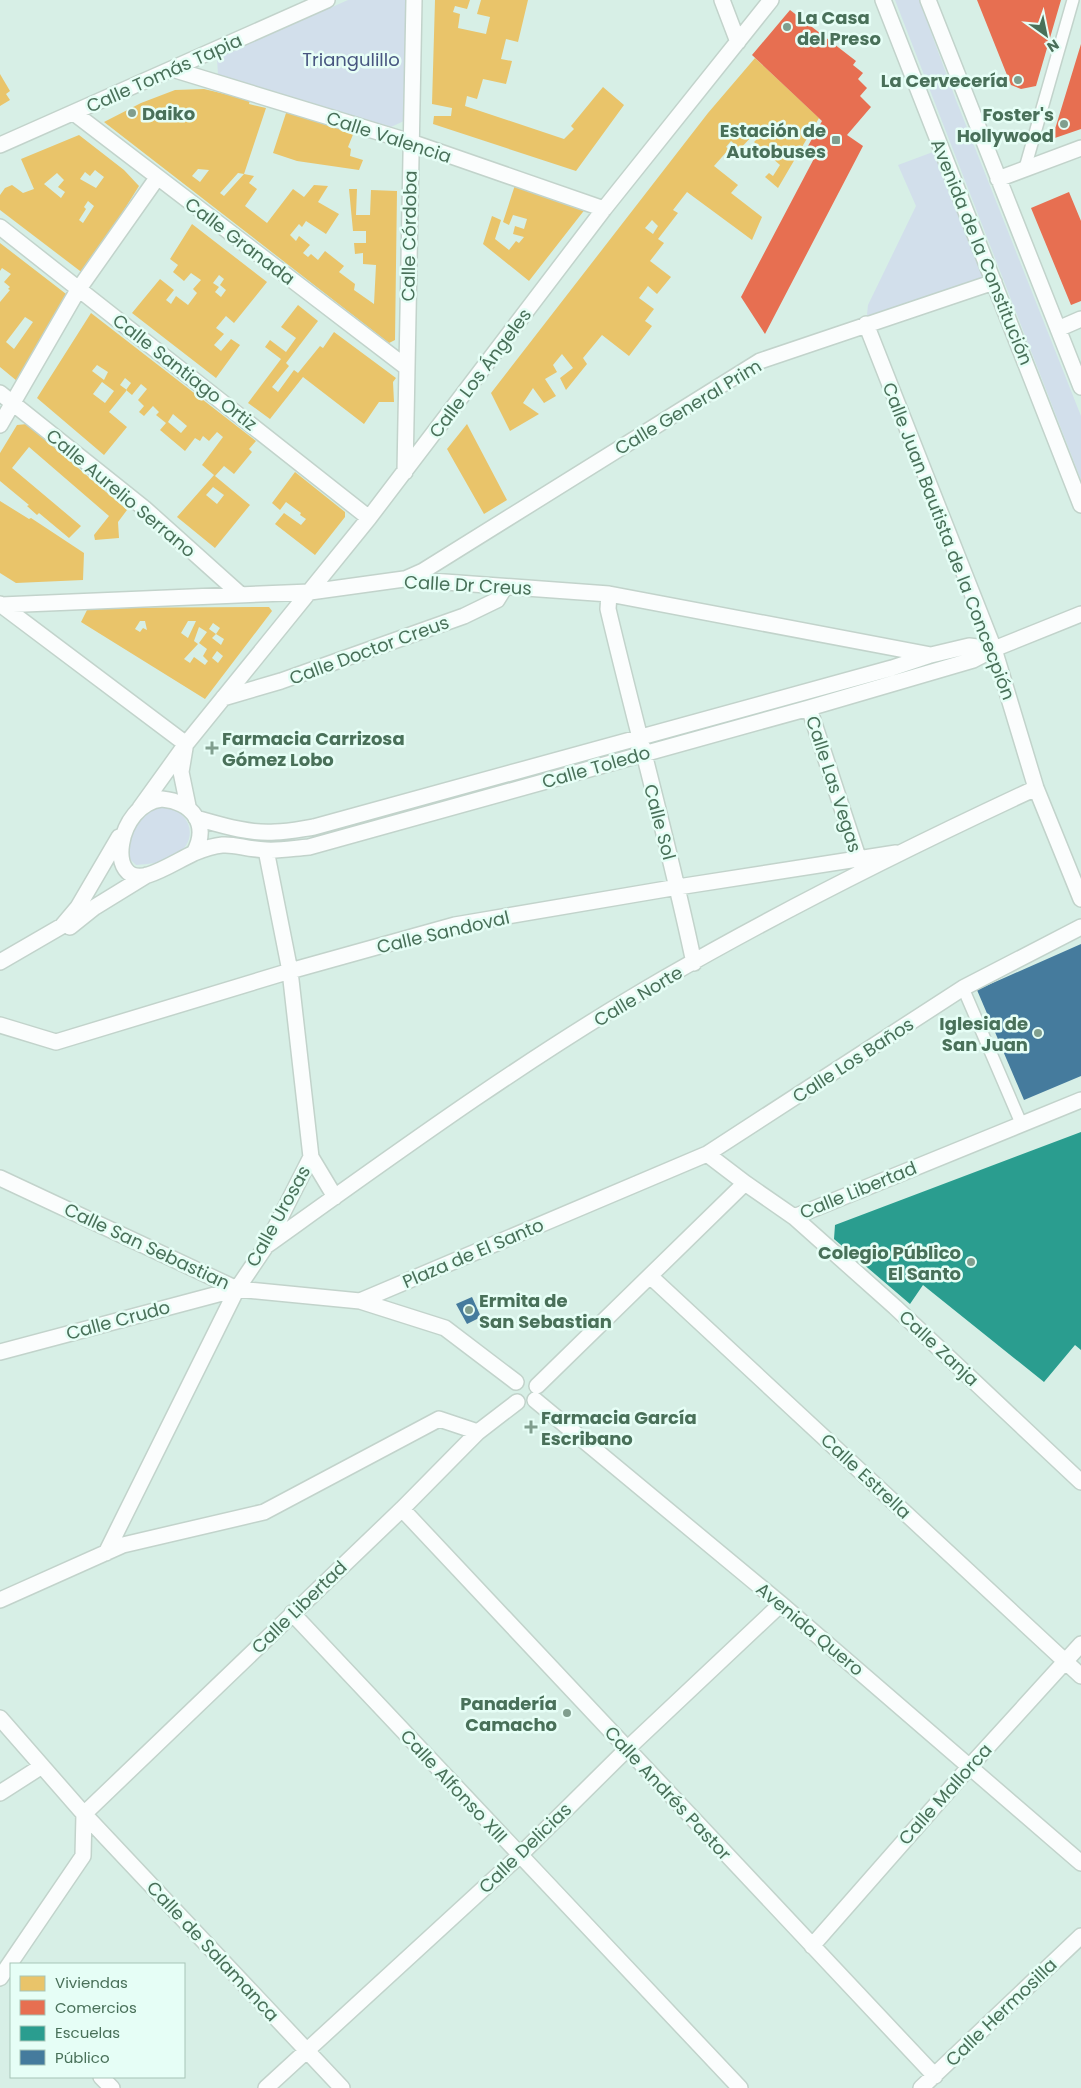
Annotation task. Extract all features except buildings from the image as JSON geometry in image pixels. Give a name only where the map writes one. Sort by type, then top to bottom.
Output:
[{"type":"street","name":"Calle Tomás Tapia","points":[[0,145],[327,0]]},
{"type":"street","name":"Calle Córdoba","points":[[405,472],[414,0]]},
{"type":"street","points":[[722,0],[738,42]]},
{"type":"street","name":"Calle Los Ángeles","points":[[140,808],[186,744],[369,518],[604,209],[771,0]]},
{"type":"street","name":"Avenida de la Constitución","points":[[883,0],[1081,505]]},
{"type":"street","points":[[928,0],[1081,387]]},
{"type":"street","points":[[1025,168],[1073,0]]},
{"type":"street","name":"Calle Valencia","points":[[172,69],[410,142],[604,209]]},
{"type":"street","name":"Calle Granada","points":[[74,113],[406,367]]},
{"type":"street","points":[[998,179],[1081,148]]},
{"type":"street","points":[[0,425],[78,290],[157,178]]},
{"type":"street","name":"Calle Santiago Ortiz","points":[[0,227],[369,518]]},
{"type":"street","name":"Calle General Prim","points":[[404,580],[431,566],[760,361],[994,282]]},
{"type":"street","points":[[1058,329],[1081,319]]},
{"type":"street","name":"Calle Juan Bautista de la Concecpión","points":[[866,324],[994,649],[1036,788],[1081,899]]},
{"type":"street","name":"Calle Aurelio Serrano","points":[[0,392],[144,508],[241,595]]},
{"type":"street","name":"Calle Dr Creus","points":[[0,605],[310,592],[404,580],[609,594],[932,655]]},
{"type":"street","name":"Calle Doctor Creus","points":[[223,698],[290,678],[464,616],[497,600],[505,587]]},
{"type":"street","name":"Calle Sol","points":[[609,594],[608,609],[642,754],[678,887],[694,963]]},
{"type":"street","points":[[0,605],[186,744]]},
{"type":"street","name":"Calle Toledo","points":[[194,853],[213,846],[229,843],[266,850],[309,847],[809,708],[973,660],[994,649],[1081,614]]},
{"type":"street","name":"Calle Toledo","points":[[192,812],[229,827],[259,832],[314,827],[892,668],[932,655],[969,646],[994,649]]},
{"type":"street","name":"Calle Las Vegas","points":[[809,708],[859,860]]},
{"type":"street","name":"Calle Los Ángeles","points":[[186,744],[181,772],[192,812]]},
{"type":"street","name":"Calle Norte","points":[[266,1246],[485,1090],[662,980],[896,854],[1036,788]]},
{"type":"street","points":[[0,962],[62,926],[78,907],[129,821],[140,808],[155,800],[162,799],[174,800],[192,812],[200,835],[194,853],[147,876],[95,907],[70,928],[0,973]]},
{"type":"street","points":[[129,821],[120,853],[120,861],[126,870],[133,874],[147,876]]},
{"type":"street","name":"Calle Urosas","points":[[106,1553],[237,1289],[266,1246],[310,1157],[290,971],[266,850]]},
{"type":"street","name":"Calle Sandoval","points":[[0,1025],[56,1042],[290,971],[455,926],[678,887],[896,854]]},
{"type":"street","name":"Calle Los Baños","points":[[707,1154],[963,988],[1081,927]]},
{"type":"street","points":[[963,988],[1021,1123]]},
{"type":"street","name":"Calle Libertad","points":[[745,1183],[794,1217],[1081,1100]]},
{"type":"street","points":[[536,1393],[528,1379],[516,1382],[512,1393],[516,1402],[526,1404],[650,1276],[745,1183],[707,1154]]},
{"type":"street","name":"Plaza de El Santo","points":[[360,1301],[707,1154]]},
{"type":"street","points":[[310,1157],[334,1197]]},
{"type":"street","name":"Calle San Sebastian","points":[[0,1178],[237,1289],[360,1301]]},
{"type":"street","name":"Calle Zanja","points":[[794,1217],[895,1307],[1081,1482]]},
{"type":"street","name":"Calle Estrella","points":[[650,1276],[1081,1676]]},
{"type":"street","name":"Calle Crudo","points":[[0,1352],[237,1289]]},
{"type":"street","name":"Plaza de El Santo","points":[[360,1301],[445,1328],[516,1382]]},
{"type":"street","name":"Avenida Quero","points":[[536,1393],[970,1765],[1081,1863]]},
{"type":"street","name":"Calle Libertad","points":[[84,1814],[402,1509],[478,1432],[516,1402]]},
{"type":"street","points":[[0,1600],[123,1545],[264,1512],[439,1418],[478,1432]]},
{"type":"street","name":"Calle Andrés Pastor","points":[[402,1509],[935,2076]]},
{"type":"street","name":"Calle Delicias","points":[[266,2088],[519,1856],[627,1749],[781,1604]]},
{"type":"street","name":"Calle Alfonso XIII","points":[[292,1613],[519,1856],[740,2088]]},
{"type":"street","name":"Calle Mallorca","points":[[812,1946],[970,1765],[1081,1644]]},
{"type":"street","name":"Calle de Salamanca","points":[[0,1718],[84,1814],[342,2088]]},
{"type":"street","points":[[0,1793],[42,1766]]},
{"type":"street","points":[[15,1963],[83,1856],[84,1814]]},
{"type":"street","name":"Calle Hermosilla","points":[[921,2088],[1081,1936]]},
{"type":"street","points":[[102,2078],[112,2088]]},
{"type":"shaded area","points":[[0,0],[1081,0],[1081,2088],[0,2088]]},
{"type":"green space","name":"Triangulillo","points":[[348,0],[406,0],[404,121],[391,127],[218,75],[217,58]]},
{"type":"green space","points":[[895,0],[919,0],[956,100],[1081,416],[1081,480]]},
{"type":"green space","points":[[941,149],[994,282],[866,324],[868,305],[916,206],[898,165]]},
{"type":"green space","points":[[159,807],[170,808],[185,819],[189,826],[188,842],[182,850],[169,859],[136,865],[129,858],[132,834],[139,821]]},
{"type":"place","name":"La Casa del Preso","points":[[787,27]]},
{"type":"place","name":"La Cervecería","points":[[1018,80]]},
{"type":"place","name":"Daiko","points":[[132,113]]},
{"type":"place","name":"Foster's Hollywood","points":[[1064,124]]},
{"type":"place","name":"Estación de Autobuses","points":[[836,140]]},
{"type":"place","name":"Farmacia Carrizosa Gómez Lobo","points":[[212,748]]},
{"type":"place","name":"Iglesia de San Juan","points":[[1038,1033]]},
{"type":"place","name":"Colegio Público El Santo","points":[[971,1262]]},
{"type":"place","name":"Ermita de San Sebastian","points":[[469,1310]]},
{"type":"place","name":"Farmacia García Escribano","points":[[531,1427]]},
{"type":"place","name":"Panadería Camacho","points":[[567,1713]]}]
